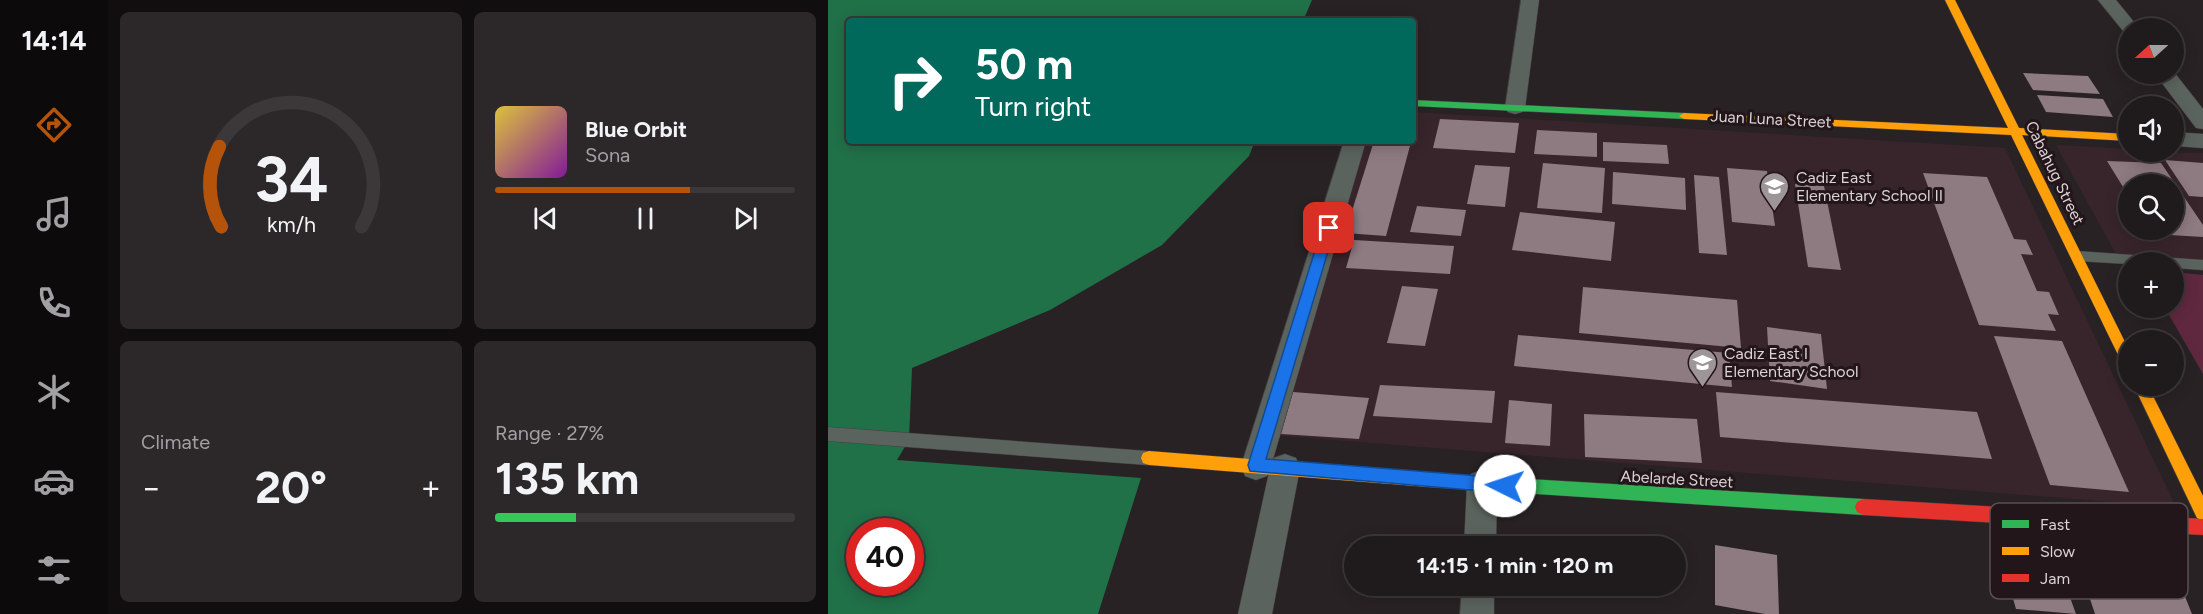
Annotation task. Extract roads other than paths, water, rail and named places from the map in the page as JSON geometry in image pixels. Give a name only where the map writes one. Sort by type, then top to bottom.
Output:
[{"type":"street","points":[[1515,108],[1530,0]]},
{"type":"street","name":"Cabahug Street","points":[[1950,0],[2118,340]]},
{"type":"street","points":[[2107,0],[2122,18]]},
{"type":"street","points":[[2173,84],[2203,123]]},
{"type":"street","name":"Juan Luna Street","points":[[1416,103],[2118,136]]},
{"type":"street","points":[[2184,140],[2203,141]]},
{"type":"street","points":[[1255,614],[1271,467],[1354,144]]},
{"type":"street","points":[[2146,396],[2203,513]]},
{"type":"street","name":"Abelarde Street","points":[[1149,458],[1482,484],[1990,514]]},
{"type":"street","points":[[1480,536],[1482,484]]},
{"type":"street","name":"Abelarde Street","points":[[2188,526],[2203,527]]},
{"type":"street","points":[[1477,614],[1478,596]]},
{"type":"lane","points":[[2078,256],[2118,259]]},
{"type":"lane","points":[[2184,264],[2203,265]]},
{"type":"lane","points":[[828,434],[1149,458]]},
{"type":"place","name":"Cadiz East Elementary School II","points":[[1775,212]]},
{"type":"place","name":"Cadiz East I Elementary School","points":[[1703,388]]}]
